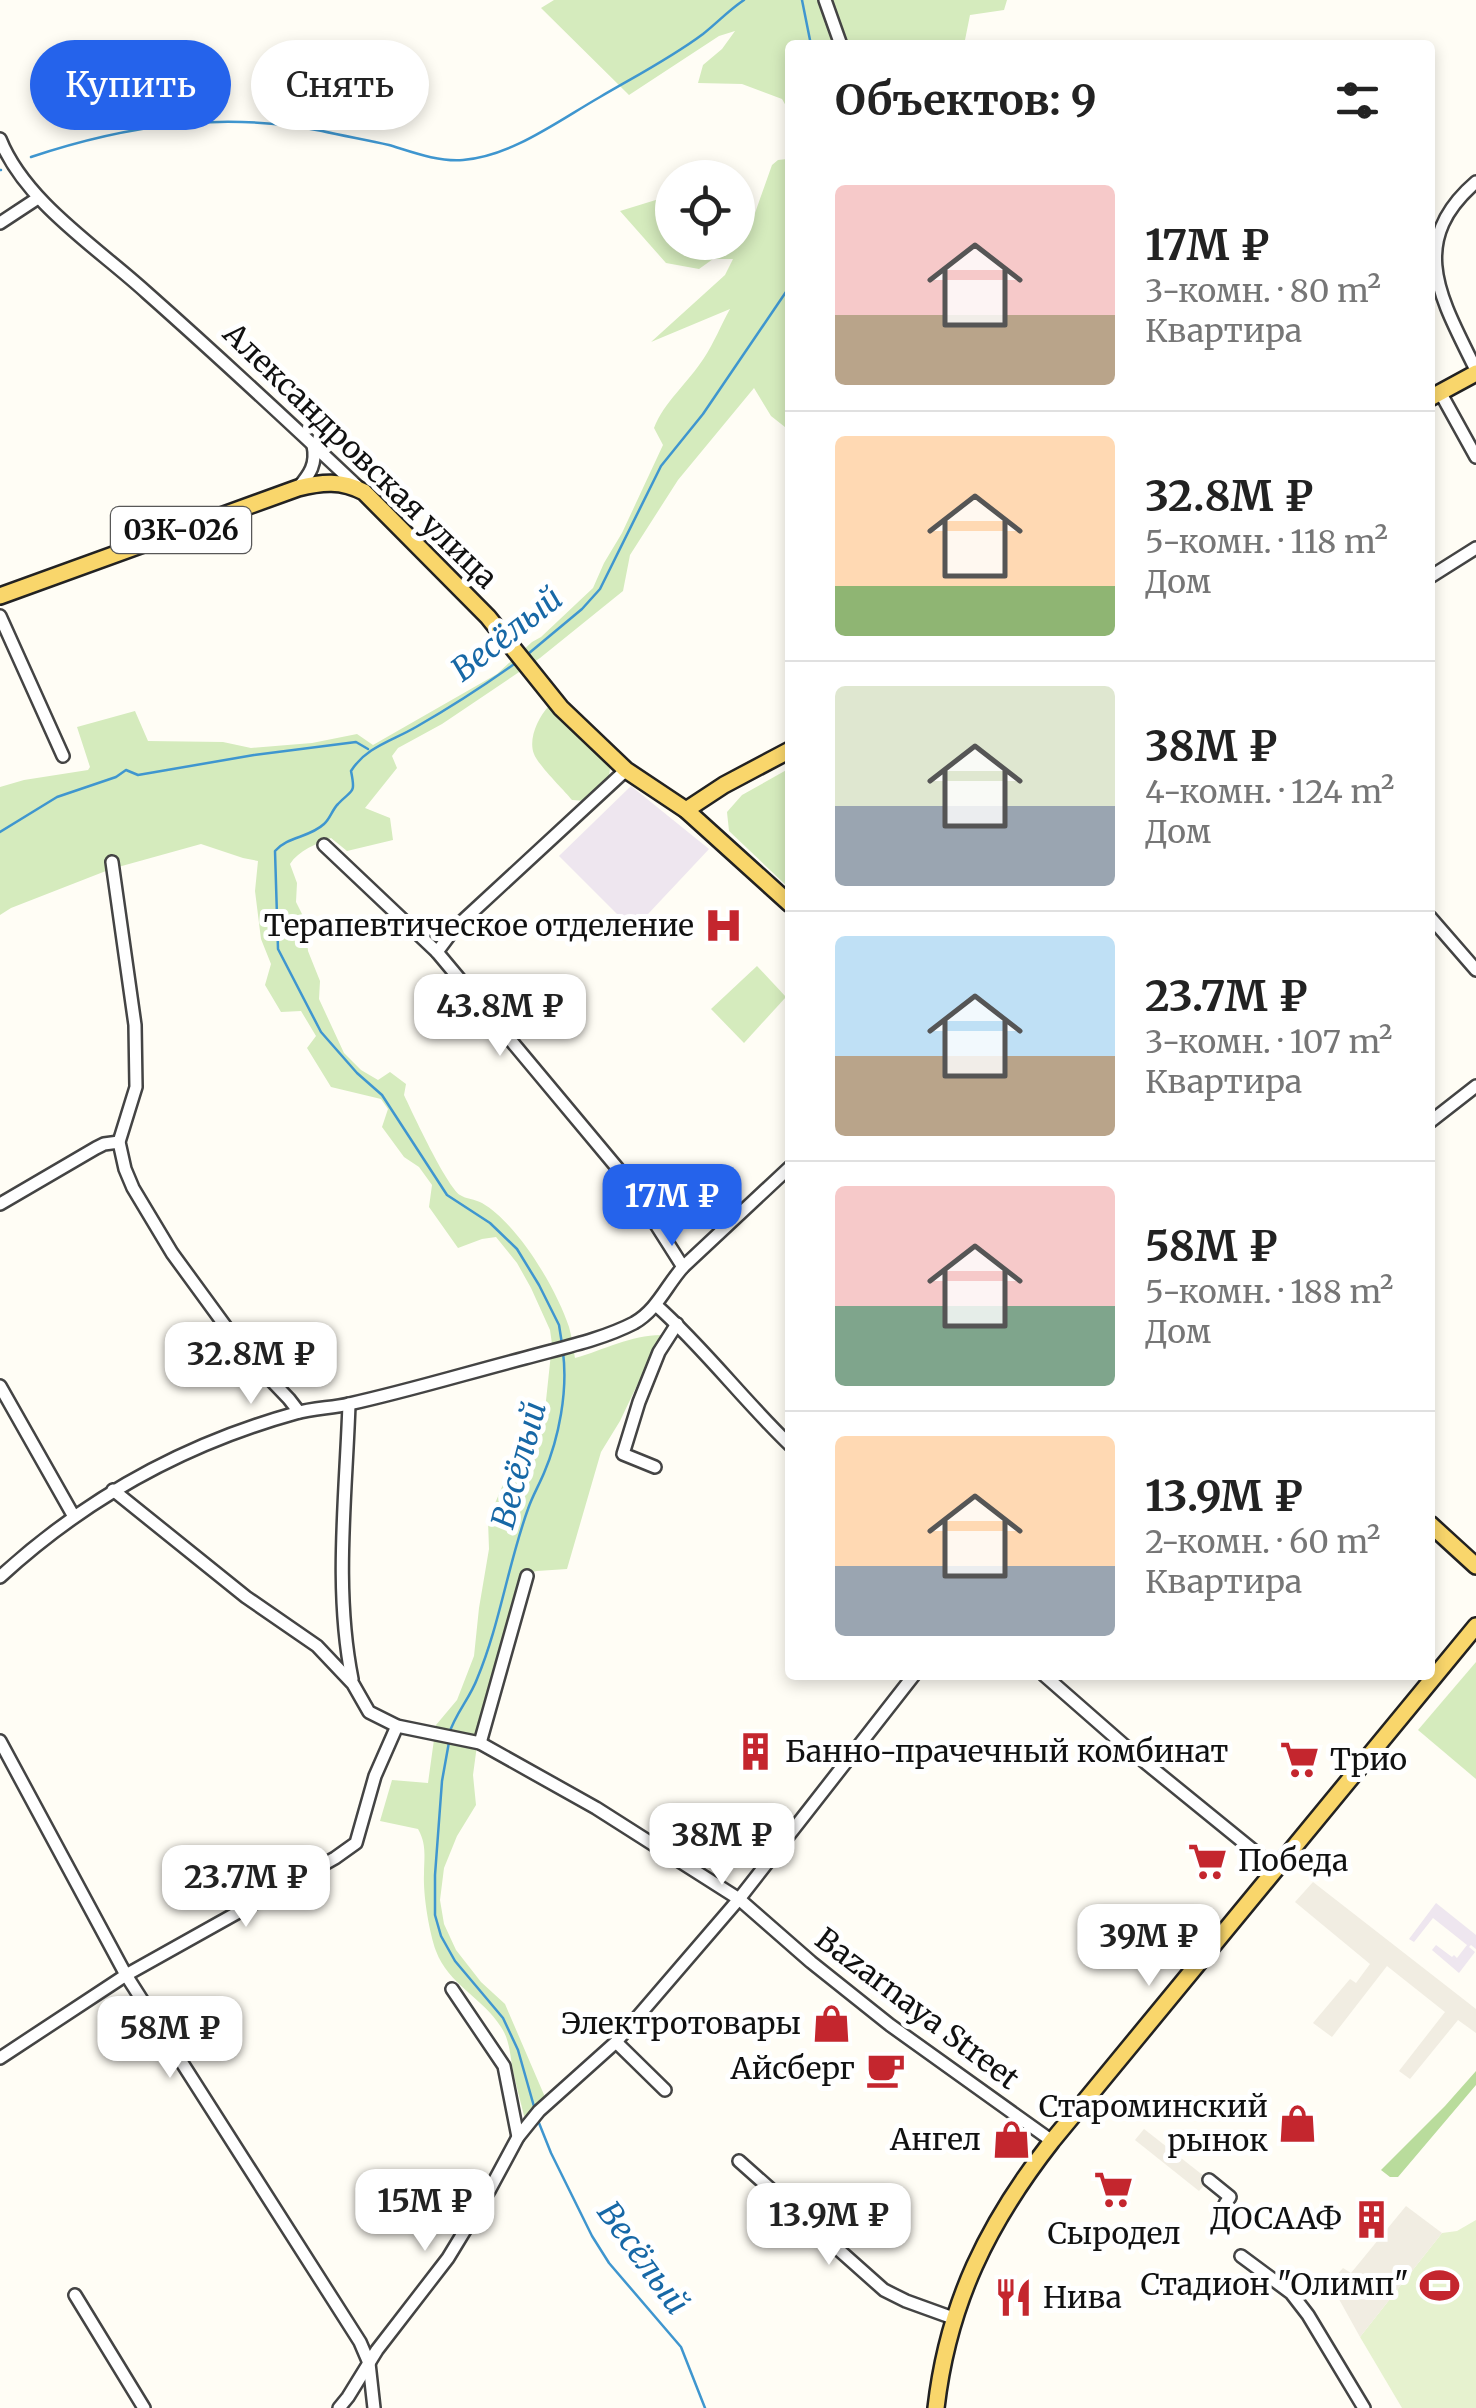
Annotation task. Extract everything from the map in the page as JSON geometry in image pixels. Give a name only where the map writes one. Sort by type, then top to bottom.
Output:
[{"type":"main road","points":[[1435,395],[1476,371]]},
{"type":"main road","name":"03К-026","points":[[0,596],[298,488],[333,482],[364,492]]},
{"type":"main road","name":"Александровская улица","points":[[364,492],[488,617],[561,708],[626,770],[686,810],[785,899]]},
{"type":"main road","points":[[686,810],[785,753]]},
{"type":"main road","points":[[1435,1529],[1476,1566]]},
{"type":"main road","points":[[1435,1675],[1476,1626]]},
{"type":"main road","points":[[936,2408],[953,2318],[1002,2211],[1052,2141],[1431,1680]]},
{"type":"street","points":[[825,0],[839,40]]},
{"type":"street","name":"Александровская улица","points":[[0,139],[18,175],[38,198],[147,292],[364,492]]},
{"type":"street","points":[[1435,248],[1456,198],[1476,182]]},
{"type":"street","points":[[0,223],[38,198]]},
{"type":"street","points":[[1435,274],[1476,371]]},
{"type":"street","points":[[1435,395],[1476,457]]},
{"type":"street","points":[[298,488],[314,464],[312,445]]},
{"type":"street","points":[[1435,574],[1476,548]]},
{"type":"street","points":[[0,616],[64,756]]},
{"type":"street","points":[[437,952],[455,928],[626,770]]},
{"type":"street","points":[[324,844],[437,952],[630,1182],[683,1267]]},
{"type":"street","points":[[112,862],[136,1025],[136,1087],[119,1142],[121,1157],[133,1188],[172,1254],[245,1353],[299,1412]]},
{"type":"street","points":[[1435,923],[1476,970]]},
{"type":"street","points":[[1435,1118],[1476,1086]]},
{"type":"street","points":[[0,1204],[96,1148],[119,1142]]},
{"type":"street","points":[[0,1577],[74,1516],[113,1490],[232,1434],[299,1412],[349,1404],[562,1348],[634,1322],[657,1306],[683,1267],[785,1172]]},
{"type":"street","points":[[657,1306],[785,1440]]},
{"type":"street","points":[[655,1468],[623,1454],[659,1352],[677,1324]]},
{"type":"street","points":[[0,1386],[74,1516]]},
{"type":"street","points":[[349,1404],[342,1580],[344,1642],[353,1684]]},
{"type":"street","name":"Bazarnaya Street","points":[[113,1490],[246,1598],[327,1654],[353,1684],[369,1712],[397,1726],[480,1743],[596,1808],[739,1899],[890,2025],[1052,2141]]},
{"type":"street","points":[[480,1743],[527,1576]]},
{"type":"street","points":[[327,1654],[340,1652],[344,1642]]},
{"type":"street","points":[[340,2408],[448,2258],[518,2137],[616,2042],[739,1899],[910,1680]]},
{"type":"street","points":[[1050,1680],[1275,1868]]},
{"type":"street","points":[[0,2058],[126,1975],[335,1858],[356,1842],[375,1776],[397,1726]]},
{"type":"street","points":[[0,1741],[126,1975],[360,2342],[369,2363],[374,2408]]},
{"type":"street","points":[[452,1989],[504,2066],[518,2137]]},
{"type":"street","points":[[616,2042],[664,2090]]},
{"type":"street","points":[[739,2162],[884,2290],[953,2318]]},
{"type":"street","points":[[1208,2180],[1230,2197],[1225,2204]]},
{"type":"street","points":[[1239,2259],[1291,2293],[1364,2408]]},
{"type":"street","points":[[75,2295],[144,2408]]},
{"type":"shaded area","points":[[631,786],[709,849],[633,930],[559,856]]},
{"type":"shaded area","points":[[1313,1882],[1476,2009],[1476,2033],[1458,2020],[1410,2079],[1399,2071],[1445,2012],[1387,1966],[1332,2037],[1313,2023],[1350,1979],[1356,1983],[1370,1964],[1295,1902]]},
{"type":"shaded area","points":[[1436,1903],[1476,1935],[1476,1949],[1469,1947],[1475,1952],[1459,1973],[1432,1950],[1436,1945],[1457,1958],[1467,1945],[1433,1918],[1414,1942],[1409,1939]]},
{"type":"shaded area","points":[[1144,2129],[1209,2180],[1199,2191],[1135,2140]]},
{"type":"shaded area","points":[[1406,2206],[1442,2233],[1360,2337],[1330,2283],[1343,2268],[1351,2273]]},
{"type":"green space","points":[[554,0],[1007,0],[1004,10],[970,15],[965,40],[785,40],[785,104],[782,99],[742,84],[698,83],[703,65],[735,31],[719,36],[629,95],[541,8]]},
{"type":"green space","points":[[785,159],[785,427],[771,416],[754,388],[678,480],[630,555],[623,591],[540,658],[442,724],[398,748],[392,756],[397,768],[365,808],[390,818],[393,840],[347,851],[331,838],[303,851],[290,864],[297,883],[296,902],[305,920],[308,951],[320,981],[319,999],[344,1053],[378,1080],[390,1072],[406,1084],[404,1095],[454,1189],[496,1213],[522,1241],[545,1276],[569,1327],[575,1358],[628,1340],[661,1335],[601,1452],[567,1569],[524,1574],[480,1723],[473,1775],[476,1805],[444,1868],[440,1900],[444,1924],[456,1950],[505,2004],[548,2104],[526,2124],[504,2032],[449,1973],[436,1951],[426,1902],[421,1835],[418,1829],[380,1821],[392,1780],[428,1783],[436,1725],[457,1700],[474,1656],[489,1549],[488,1520],[507,1475],[513,1445],[532,1429],[545,1410],[550,1330],[517,1263],[496,1237],[458,1248],[429,1207],[432,1185],[382,1127],[388,1109],[381,1099],[331,1087],[307,1048],[316,1036],[301,1011],[281,1012],[265,985],[271,964],[261,939],[255,891],[258,861],[201,844],[111,869],[0,915],[0,787],[88,770],[77,727],[135,711],[148,741],[223,742],[251,748],[312,743],[357,734],[373,745],[497,674],[593,588],[663,445],[654,428],[658,419],[704,358],[730,309],[651,342],[725,275],[732,260],[755,260],[755,213],[772,165]]},
{"type":"green space","points":[[655,200],[655,251],[620,211]]},
{"type":"green space","points":[[663,260],[712,260],[699,269]]},
{"type":"green space","points":[[548,707],[610,768],[609,777],[586,801],[572,800],[534,754],[535,729]]},
{"type":"green space","points":[[785,771],[785,884],[729,831],[727,812],[742,795]]},
{"type":"green space","points":[[757,966],[785,996],[744,1043],[711,1009]]},
{"type":"green space","points":[[1476,1662],[1476,1779],[1418,1730]]},
{"type":"green space","points":[[1476,2071],[1476,2085],[1398,2177],[1390,2177],[1381,2170],[1445,2106]]},
{"type":"green space","name":"Стадион \"Олимп\"","points":[[1476,2220],[1476,2408],[1402,2408],[1360,2337],[1442,2233],[1457,2231]]},
{"type":"waterway","points":[[31,157],[139,129],[211,122],[285,125],[444,159],[481,157],[534,136],[665,59],[744,0]]},
{"type":"waterway","name":"Весёлый","points":[[802,0],[810,40]]},
{"type":"waterway","name":"Весёлый","points":[[528,654],[600,589],[661,466],[703,414],[785,293]]},
{"type":"waterway","name":"Весёлый","points":[[517,662],[442,712],[364,756],[351,771],[352,791],[326,822],[275,851],[278,949],[321,1032],[382,1095],[447,1195],[490,1223],[517,1249],[559,1325],[562,1344]]},
{"type":"waterway","points":[[0,832],[57,797],[126,770],[138,775],[356,742],[368,749]]},
{"type":"waterway","name":"Весёлый","points":[[449,1734],[485,1658],[521,1530],[554,1445],[563,1398],[563,1352]]},
{"type":"waterway","name":"Весёлый","points":[[449,1742],[442,1781],[435,1915],[455,1961],[503,2018],[518,2050],[535,2110]]},
{"type":"waterway","name":"Весёлый","points":[[537,2118],[592,2236],[609,2263],[681,2347],[705,2408]]},
{"type":"place","name":"Терапевтическое отделение","points":[[724,926]]},
{"type":"place","name":"Банно-прачечный комбинат","points":[[755,1752]]},
{"type":"place","name":"Трио","points":[[1300,1760]]},
{"type":"place","name":"Победа","points":[[1208,1861]]},
{"type":"place","name":"Электротовары","points":[[831,2024]]},
{"type":"place","name":"Айсберг","points":[[885,2069]]},
{"type":"place","name":"Староминский рынок","points":[[1298,2124]]},
{"type":"place","name":"Ангел","points":[[1011,2140]]},
{"type":"place","name":"Сыродел","points":[[1114,2190]]},
{"type":"place","name":"ДОСААФ","points":[[1372,2219]]},
{"type":"place","name":"Стадион \"Олимп\"","points":[[1439,2285]]},
{"type":"place","name":"Нива","points":[[1013,2298]]}]
